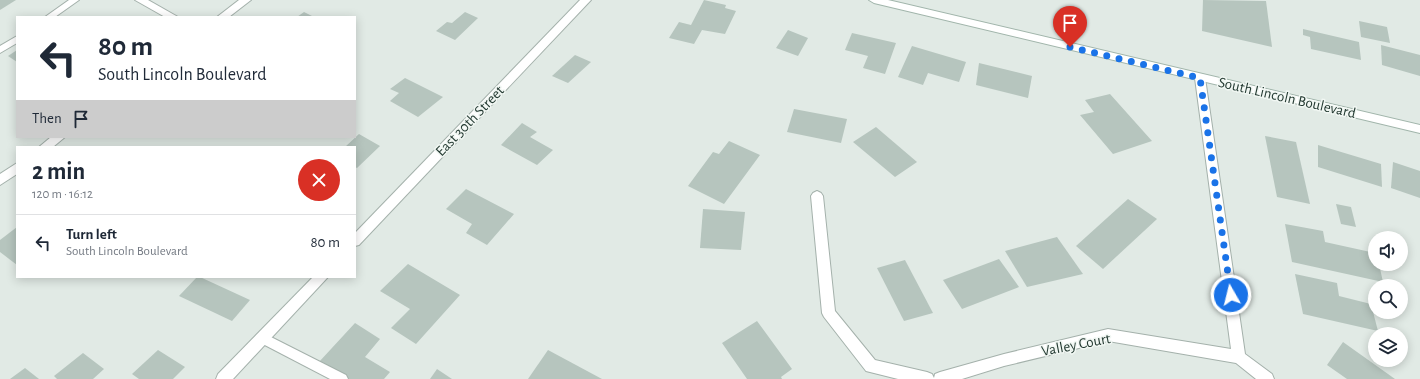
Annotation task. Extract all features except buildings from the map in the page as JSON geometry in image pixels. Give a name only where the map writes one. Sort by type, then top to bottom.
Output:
[{"type":"street","points":[[140,0],[171,16]]},
{"type":"street","points":[[223,16],[246,0]]},
{"type":"street","name":"East 30th Street","points":[[356,240],[586,0]]},
{"type":"street","name":"South Lincoln Boulevard","points":[[874,0],[1420,129]]},
{"type":"street","points":[[1200,78],[1239,356],[1267,379]]},
{"type":"street","points":[[46,146],[58,138]]},
{"type":"street","points":[[0,180],[16,169]]},
{"type":"street","points":[[817,196],[829,313],[871,366],[927,379]]},
{"type":"street","points":[[224,379],[320,278]]},
{"type":"street","name":"Valley Court","points":[[940,379],[1004,360],[1108,335],[1239,356]]},
{"type":"lane","points":[[51,16],[75,0]]},
{"type":"lane","points":[[0,50],[16,40]]},
{"type":"lane","points":[[263,338],[342,379]]},
{"type":"route","points":[[1070,47],[1200,78],[1231,295]]}]
